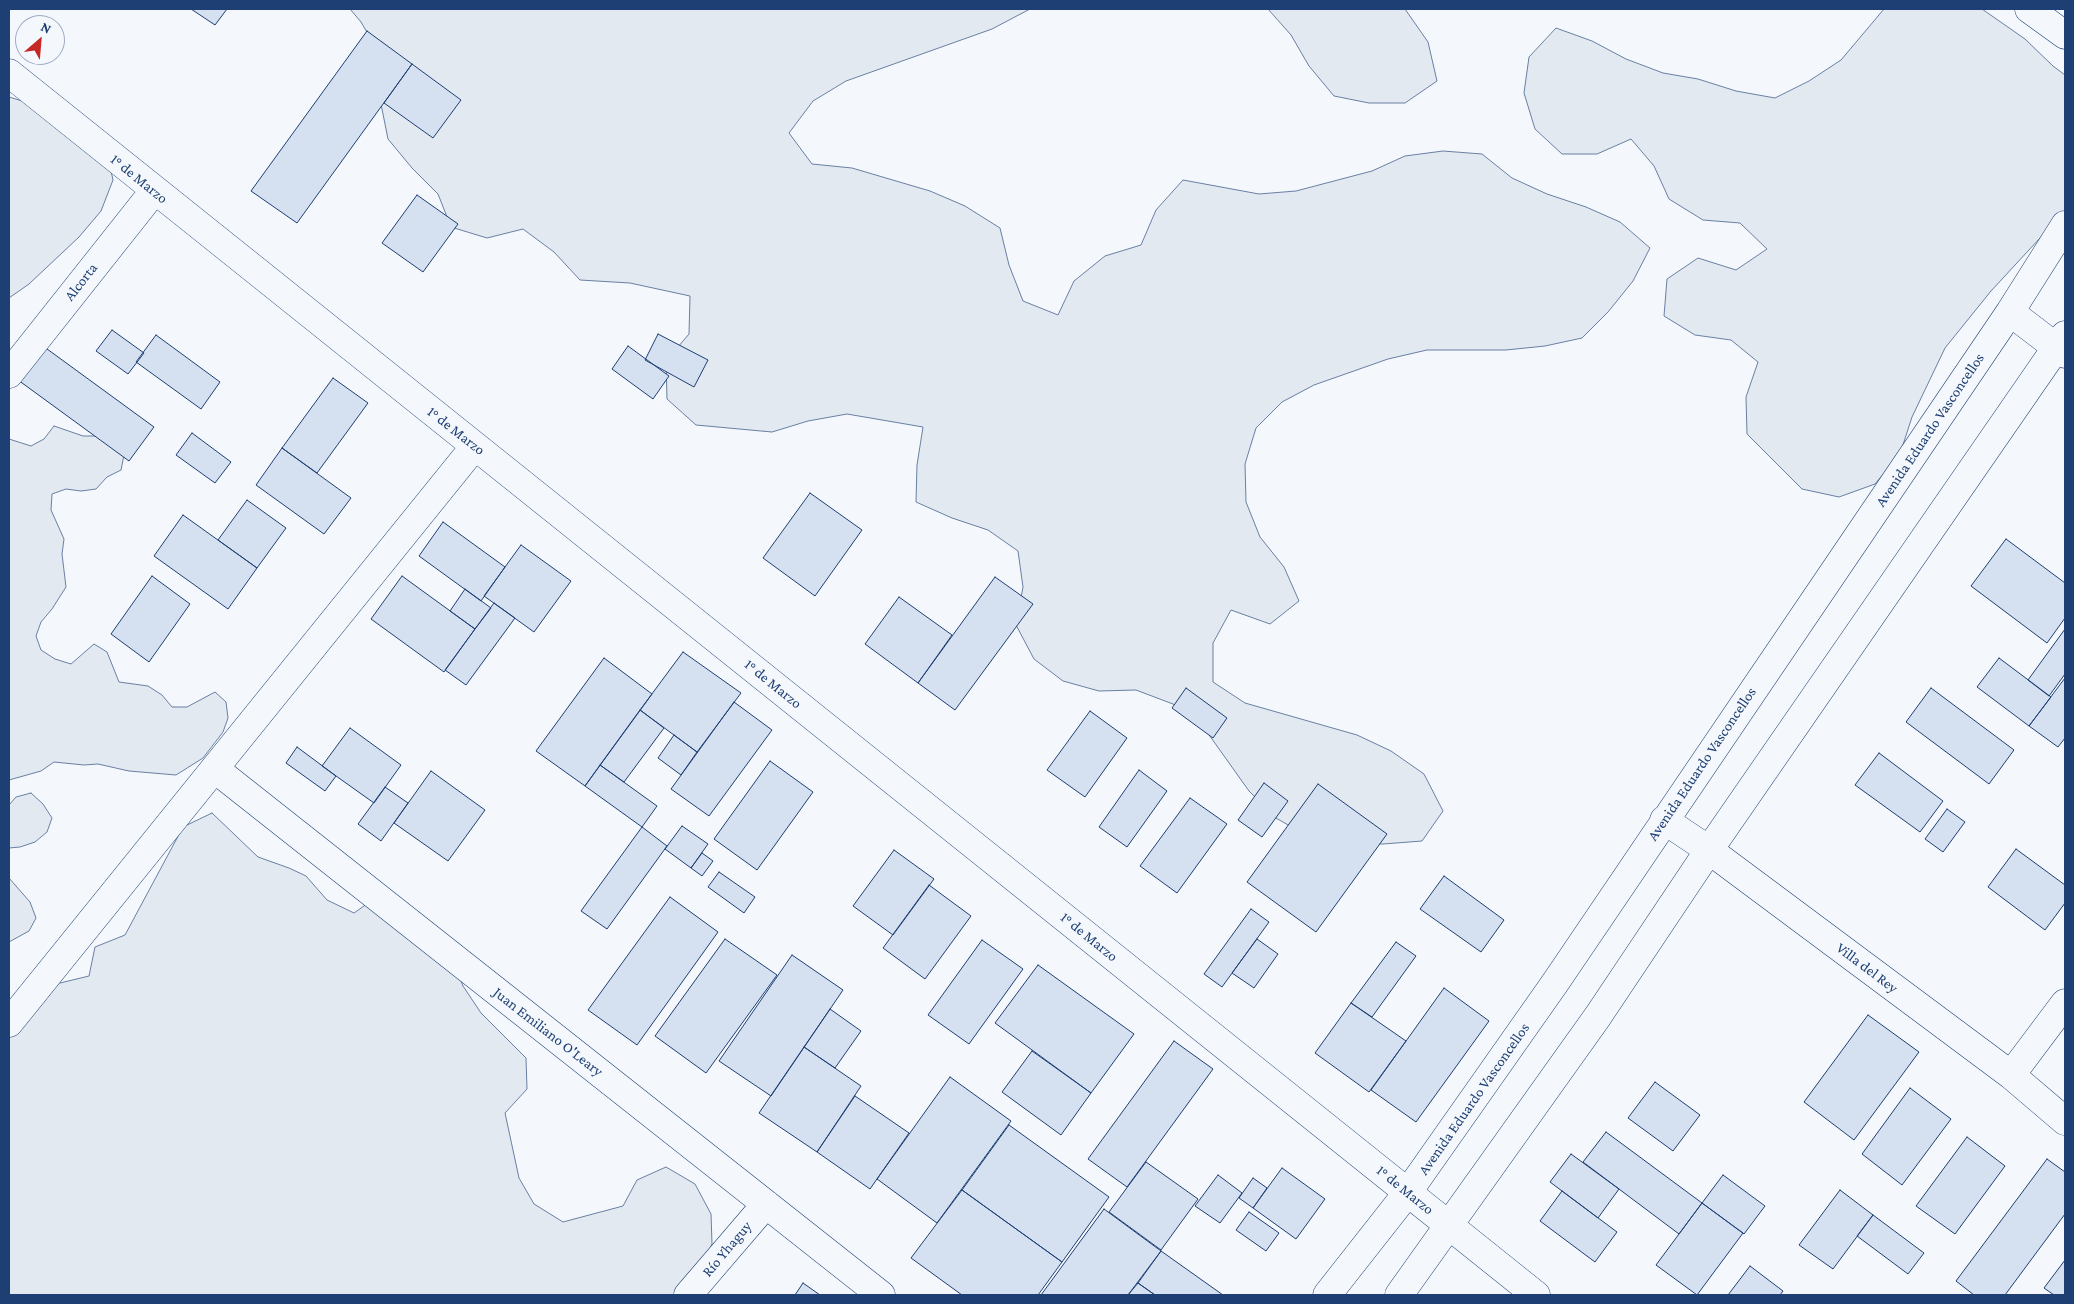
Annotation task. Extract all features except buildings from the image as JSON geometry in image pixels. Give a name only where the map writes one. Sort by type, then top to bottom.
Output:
[{"type":"street","points":[[2030,9],[2065,35]]},
{"type":"street","name":"1° de Marzo","points":[[9,73],[154,191],[476,446],[1536,1295]]},
{"type":"street","name":"Alcorta","points":[[9,374],[154,191]]},
{"type":"street","name":"Avenida Eduardo Vasconcellos","points":[[1328,1295],[1408,1192],[1555,983],[2010,312],[2065,225]]},
{"type":"street","points":[[1399,1295],[1598,1016],[1709,850],[2062,345],[2010,312]]},
{"type":"street","points":[[9,1023],[476,446]]},
{"type":"street","name":"Juan Emiliano O'Leary","points":[[214,769],[881,1295]]},
{"type":"street","name":"Villa del Rey","points":[[1664,820],[1709,850],[2011,1076],[2065,1121]]},
{"type":"street","points":[[2011,1076],[2065,1003]]},
{"type":"street","name":"Río Yhaguy","points":[[688,1295],[766,1204]]},
{"type":"shaded area","points":[[350,9],[1030,9],[992,29],[846,81],[813,101],[789,133],[812,164],[852,168],[930,191],[965,206],[1000,228],[1009,265],[1023,301],[1058,315],[1074,281],[1105,256],[1141,245],[1156,210],[1183,180],[1259,194],[1296,191],[1372,171],[1405,156],[1443,151],[1482,154],[1512,178],[1547,194],[1586,207],[1620,222],[1650,248],[1633,281],[1608,312],[1582,338],[1545,346],[1506,350],[1427,350],[1388,359],[1314,385],[1282,402],[1256,428],[1245,464],[1246,502],[1260,537],[1284,567],[1299,601],[1270,624],[1231,610],[1213,643],[1213,682],[1245,703],[1357,735],[1391,751],[1424,774],[1443,811],[1422,841],[1383,844],[1345,843],[1307,836],[1276,818],[1249,791],[1202,725],[1173,704],[1136,690],[1099,691],[1063,681],[1034,659],[1016,625],[1023,587],[1018,551],[988,530],[952,518],[916,502],[917,465],[923,427],[847,414],[808,421],[772,432],[696,425],[667,399],[666,361],[689,334],[690,296],[630,283],[580,280],[554,252],[523,229],[487,238],[451,227],[438,194],[412,168],[388,139],[379,94],[380,55],[361,22]]},
{"type":"shaded area","points":[[1268,9],[1405,9],[1428,42],[1437,81],[1405,103],[1369,103],[1334,96],[1309,66],[1291,35]]},
{"type":"shaded area","points":[[1884,9],[1982,9],[2025,39],[2065,75],[2065,211],[1991,291],[1945,348],[1912,417],[1900,454],[1875,484],[1839,497],[1802,489],[1747,434],[1746,397],[1758,362],[1731,340],[1695,335],[1664,316],[1667,279],[1698,258],[1736,270],[1767,249],[1740,223],[1703,220],[1669,199],[1654,166],[1631,139],[1597,154],[1562,154],[1535,129],[1524,93],[1529,57],[1556,28],[1592,41],[1626,59],[1663,73],[1698,79],[1736,91],[1775,98],[1809,81],[1841,60]]},
{"type":"shaded area","points":[[9,97],[85,120],[106,148],[113,180],[101,211],[79,237],[29,284],[9,298]]},
{"type":"shaded area","points":[[54,426],[83,436],[99,436],[124,455],[121,470],[107,477],[96,489],[81,491],[66,489],[52,494],[51,510],[64,539],[62,554],[66,587],[41,622],[36,636],[41,650],[55,659],[71,664],[94,644],[107,652],[119,682],[148,686],[162,695],[172,707],[187,707],[215,692],[226,702],[228,718],[223,732],[203,758],[176,775],[129,771],[98,764],[84,765],[54,762],[41,771],[9,780],[9,439],[31,446],[44,439]]},
{"type":"shaded area","points":[[31,793],[43,804],[52,818],[47,832],[35,842],[9,848],[9,805],[16,797]]},
{"type":"shaded area","points":[[212,813],[258,857],[306,876],[327,900],[354,913],[381,894],[451,956],[463,986],[481,1013],[526,1058],[527,1089],[505,1113],[519,1178],[534,1204],[563,1222],[623,1206],[637,1180],[666,1167],[695,1184],[711,1214],[712,1244],[699,1273],[681,1295],[9,1295],[9,1028],[28,983],[60,983],[89,976],[95,947],[125,935],[183,827]]},
{"type":"shaded area","points":[[9,878],[30,902],[36,918],[29,931],[9,942]]}]
